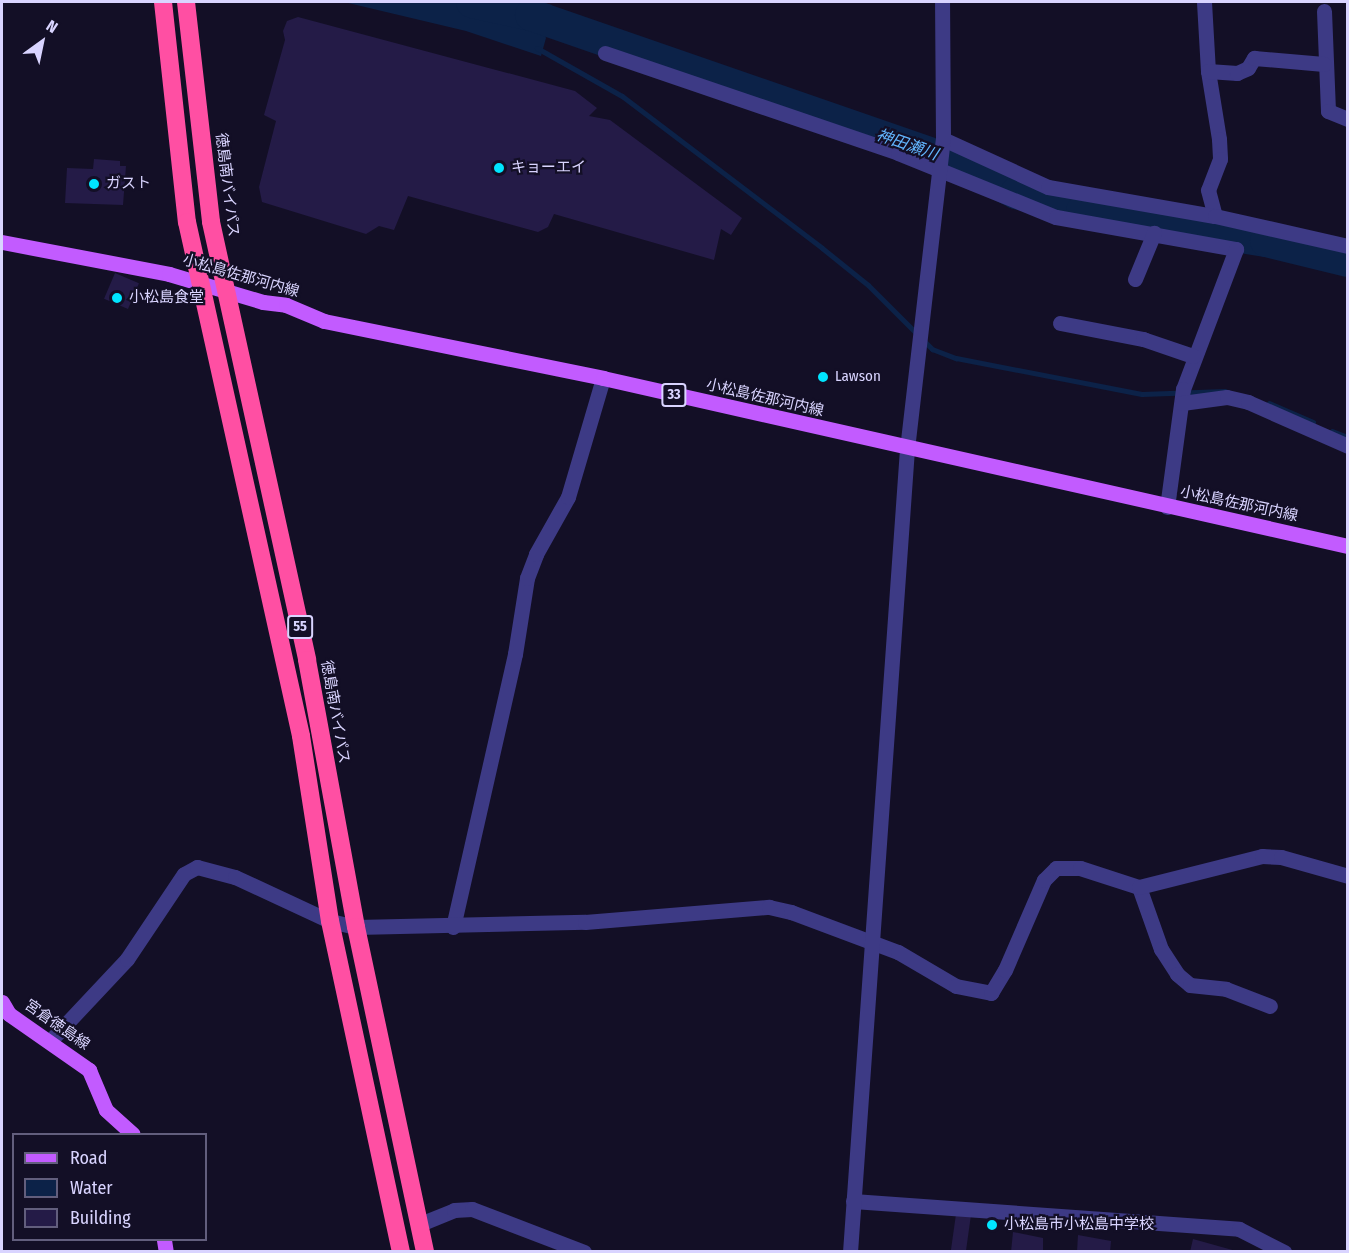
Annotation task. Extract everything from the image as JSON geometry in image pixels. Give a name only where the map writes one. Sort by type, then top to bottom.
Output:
[{"type":"highway","name":"55","points":[[163,2],[187,222],[301,736],[330,921],[401,1251]]},
{"type":"highway","name":"徳島南バイパス","points":[[186,2],[211,222],[307,660],[356,927],[425,1251]]},
{"type":"main road","name":"小松島佐那河内線","points":[[2,242],[201,284],[228,293],[285,305],[324,321],[603,378],[907,449],[1347,546]]},
{"type":"main road","name":"宮倉徳島線","points":[[2,1002],[9,1014],[89,1070],[106,1110],[131,1133]]},
{"type":"street","points":[[850,1251],[907,449],[940,153],[942,2]]},
{"type":"street","points":[[1204,2],[1208,71],[1220,139],[1220,159],[1208,190],[1215,216]]},
{"type":"street","points":[[1324,12],[1324,64],[1328,111],[1347,120]]},
{"type":"street","points":[[605,53],[1048,187],[1215,216],[1347,246]]},
{"type":"street","points":[[1208,71],[1237,73],[1248,68],[1254,58],[1324,64]]},
{"type":"street","points":[[940,153],[1022,206],[1056,217],[1154,232],[1236,249],[1192,356],[1183,397],[1167,507]]},
{"type":"street","points":[[1134,279],[1154,232]]},
{"type":"street","points":[[1060,323],[1143,339],[1192,356]]},
{"type":"street","points":[[453,927],[514,654],[528,578],[536,554],[568,497],[603,378]]},
{"type":"street","points":[[1183,397],[1227,397],[1248,402],[1347,446]]},
{"type":"street","points":[[50,1041],[127,958],[184,874],[197,867],[235,877],[330,921],[356,927],[453,927],[585,922],[769,907],[791,912],[872,941],[897,952],[956,986],[991,993],[1005,970],[1044,880],[1056,868],[1080,868],[1139,887],[1262,856],[1281,857],[1347,876]]},
{"type":"street","points":[[1139,887],[1161,949],[1177,974],[1190,985],[1226,989],[1270,1006]]},
{"type":"street","points":[[853,1201],[1239,1229],[1284,1251]]},
{"type":"street","points":[[420,1224],[454,1210],[472,1209],[584,1251]]},
{"type":"water","points":[[344,2],[541,2],[552,5],[542,28],[546,38],[541,56],[466,31]]},
{"type":"building","points":[[298,17],[575,91],[597,108],[589,116],[610,120],[742,218],[731,235],[721,229],[714,260],[554,214],[548,227],[538,232],[408,196],[394,230],[379,226],[366,234],[262,202],[259,187],[276,121],[264,115],[285,40],[283,31],[287,21]]},
{"type":"building","points":[[94,159],[120,161],[120,166],[126,166],[123,205],[65,203],[67,168],[93,169]]},
{"type":"building","points":[[115,273],[139,283],[128,309],[104,299]]},
{"type":"building","points":[[956,1214],[971,1216],[966,1252],[951,1252]]},
{"type":"building","points":[[1013,1232],[1043,1238],[1043,1252],[1011,1252]]},
{"type":"building","points":[[1078,1235],[1111,1241],[1110,1252],[1077,1252]]},
{"type":"building","points":[[1193,1239],[1236,1251],[1236,1252],[1190,1252]]},
{"type":"waterway","name":"神田瀬川","points":[[472,2],[531,15],[952,161],[1016,193],[1082,211],[1266,241],[1348,261]]},
{"type":"waterway","points":[[537,48],[622,96],[822,248],[868,285],[932,349],[956,358],[1142,394],[1225,391]]},
{"type":"waterway","points":[[1269,403],[1313,422]]},
{"type":"waterway","points":[[1332,431],[1348,437]]},
{"type":"place","name":"キョーエイ","points":[[499,168]]},
{"type":"place","name":"ガスト","points":[[94,184]]},
{"type":"place","name":"小松島食堂","points":[[117,298]]},
{"type":"place","name":"Lawson","points":[[823,377]]},
{"type":"place","name":"小松島市小松島中学校","points":[[992,1225]]}]
